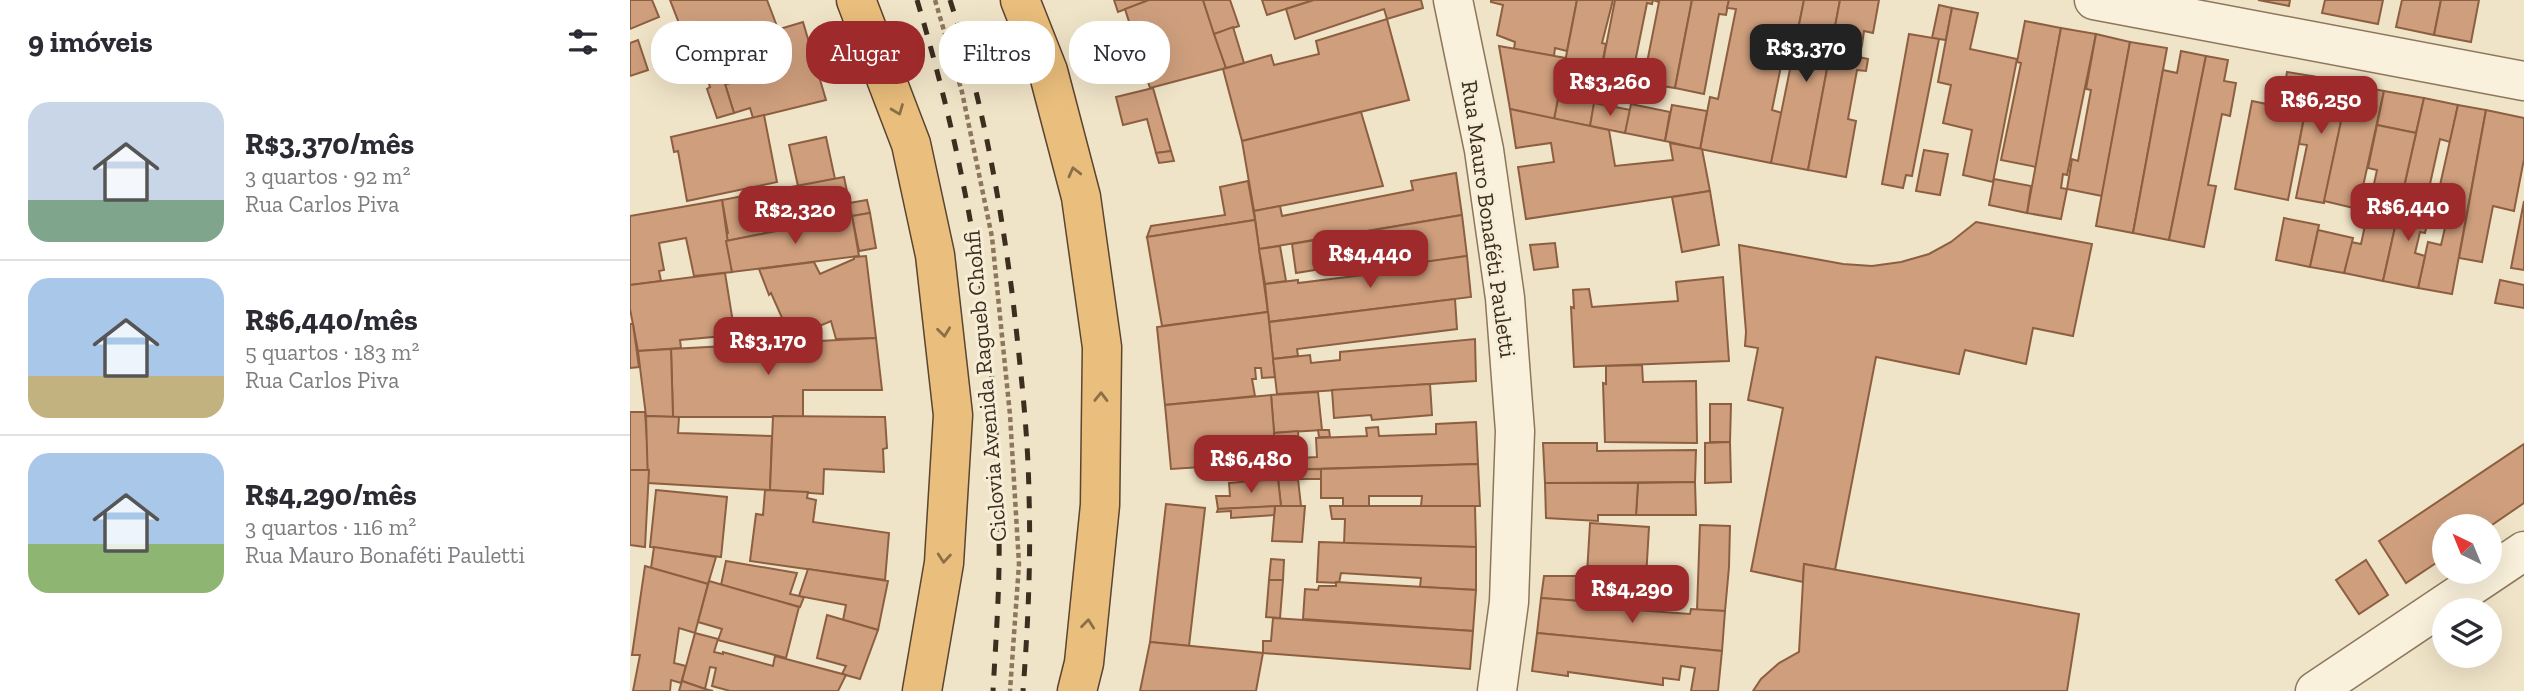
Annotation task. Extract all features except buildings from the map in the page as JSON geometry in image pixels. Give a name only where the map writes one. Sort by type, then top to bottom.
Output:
[{"type":"highway","points":[[856,0],[911,144],[935,255],[953,415],[944,563],[922,691]]},
{"type":"highway","points":[[1020,0],[1048,71],[1081,197],[1102,348],[1100,505],[1084,663],[1077,691]]},
{"type":"street","name":"Rua Mauro Bonaféti Pauletti","points":[[1453,0],[1484,150],[1503,285],[1515,431],[1509,602],[1497,691]]},
{"type":"street","points":[[2094,0],[2524,81]]},
{"type":"street","points":[[2315,691],[2524,551]]},
{"type":"path","name":"Ciclovia Avenida Ragueb Chohfi","points":[[935,0],[962,92],[992,237],[1010,415],[1018,564],[1010,691]]},
{"type":"railway","points":[[917,0],[952,131],[978,263],[987,330],[998,465],[998,592],[993,691]]},
{"type":"railway","points":[[950,0],[972,74],[989,148],[1013,300],[1027,446],[1030,520],[1023,691]]}]
